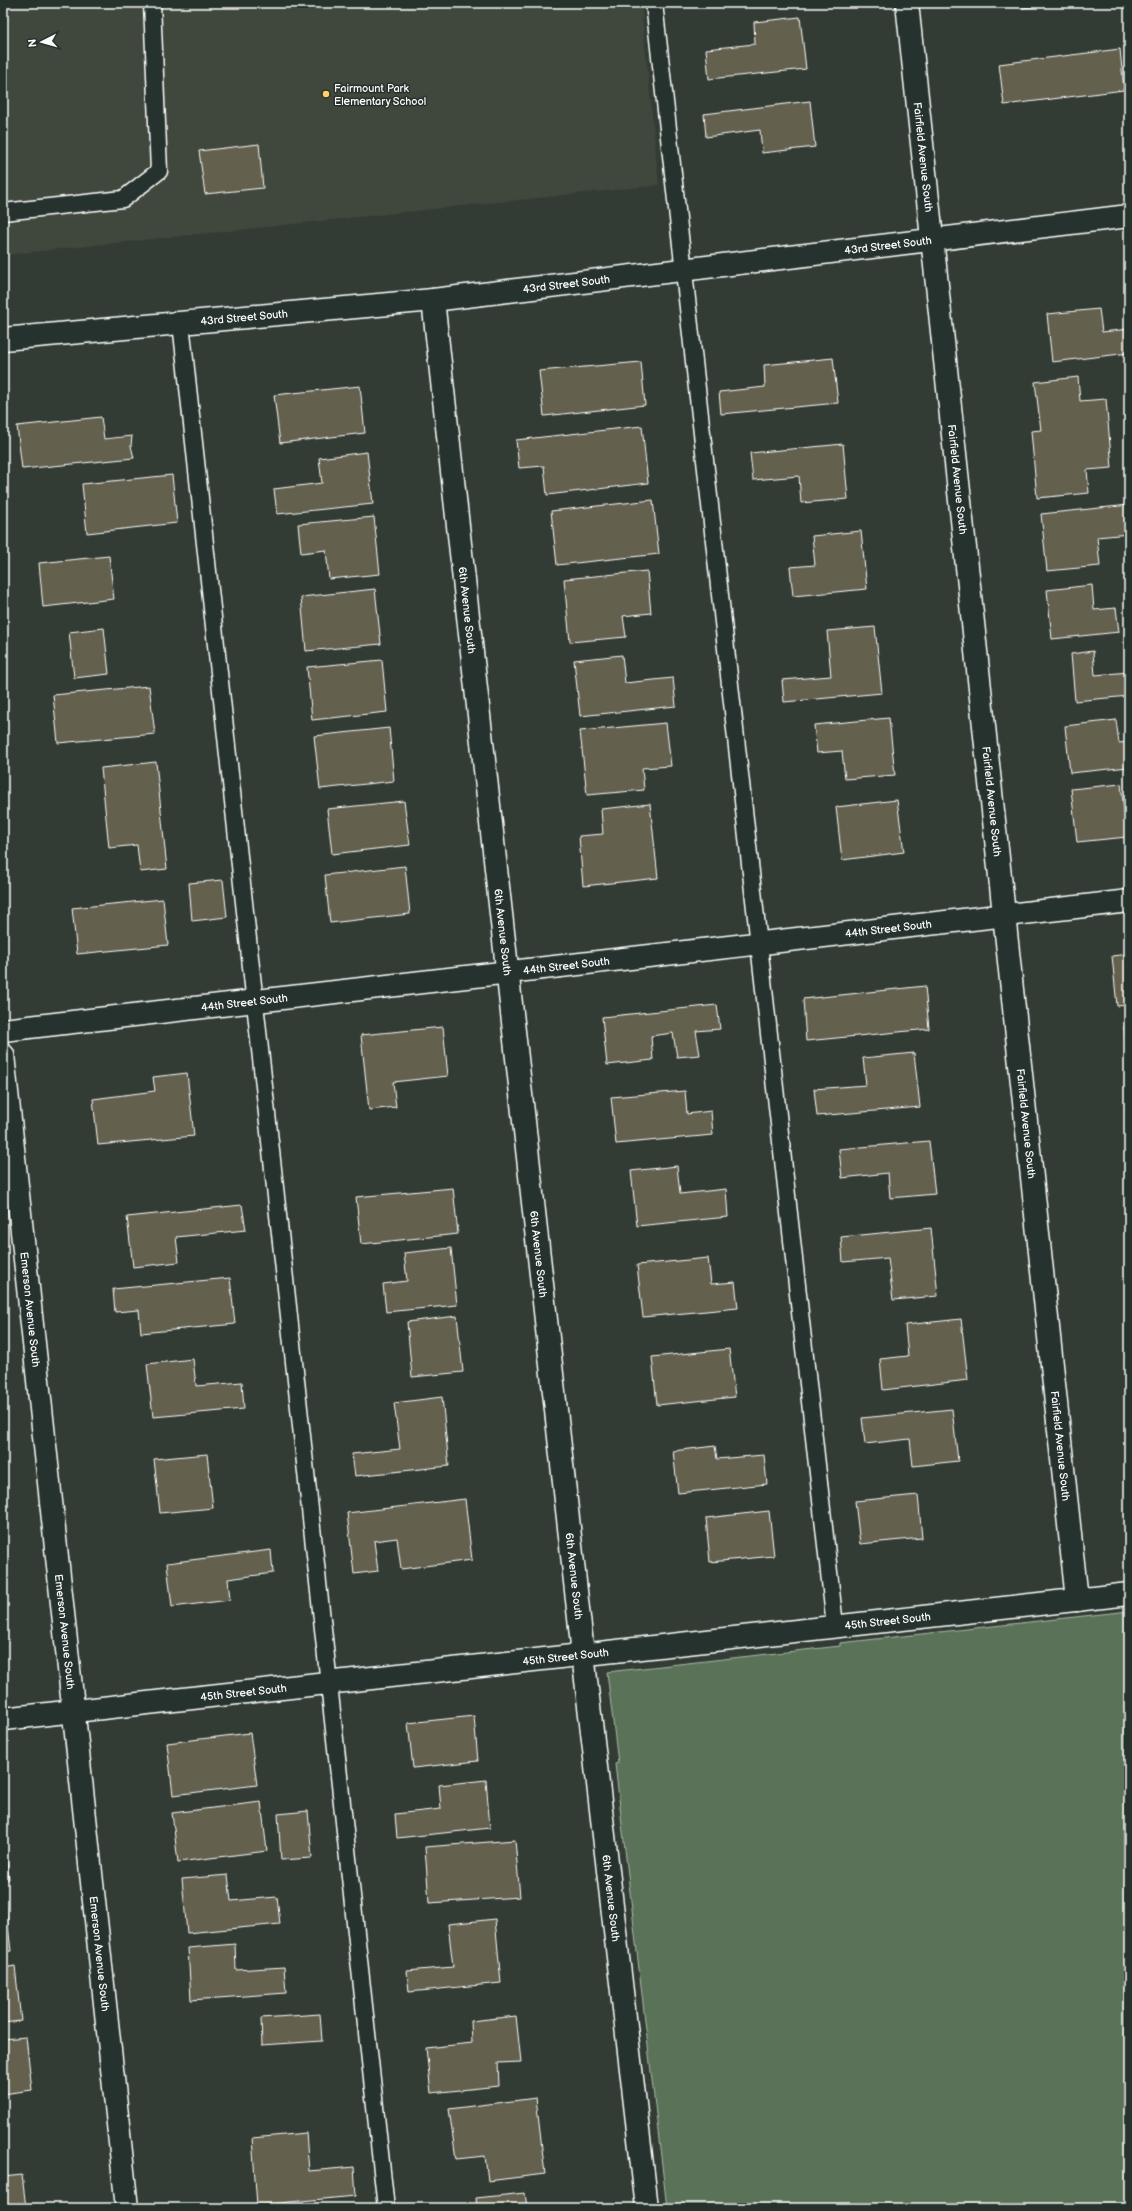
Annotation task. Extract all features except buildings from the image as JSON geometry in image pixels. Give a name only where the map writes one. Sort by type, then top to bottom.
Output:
[{"type":"street","name":"Fairfield Avenue South","points":[[907,3],[1077,1600]]},
{"type":"street","name":"43rd Street South","points":[[3,338],[433,300],[933,238],[1129,216]]},
{"type":"street","name":"6th Avenue South","points":[[433,300],[583,1654],[647,2208]]},
{"type":"street","name":"44th Street South","points":[[3,1030],[1004,914],[1129,901]]},
{"type":"street","name":"Emerson Avenue South","points":[[3,1055],[127,2208]]},
{"type":"street","name":"45th Street South","points":[[3,1719],[1129,1594]]},
{"type":"lane","points":[[3,212],[123,199],[159,170],[152,3]]},
{"type":"lane","points":[[654,3],[835,1626]]},
{"type":"lane","points":[[181,323],[386,2208]]},
{"type":"shaded area","name":"Fairmount Park Elementary School","points":[[3,3],[641,3],[659,185],[3,255]]},
{"type":"green space","points":[[1129,1611],[1129,2208],[667,2208],[615,1764],[618,1763],[607,1672],[840,1646],[840,1643]]},
{"type":"place","name":"Fairmount Park Elementary School","points":[[326,94]]}]
